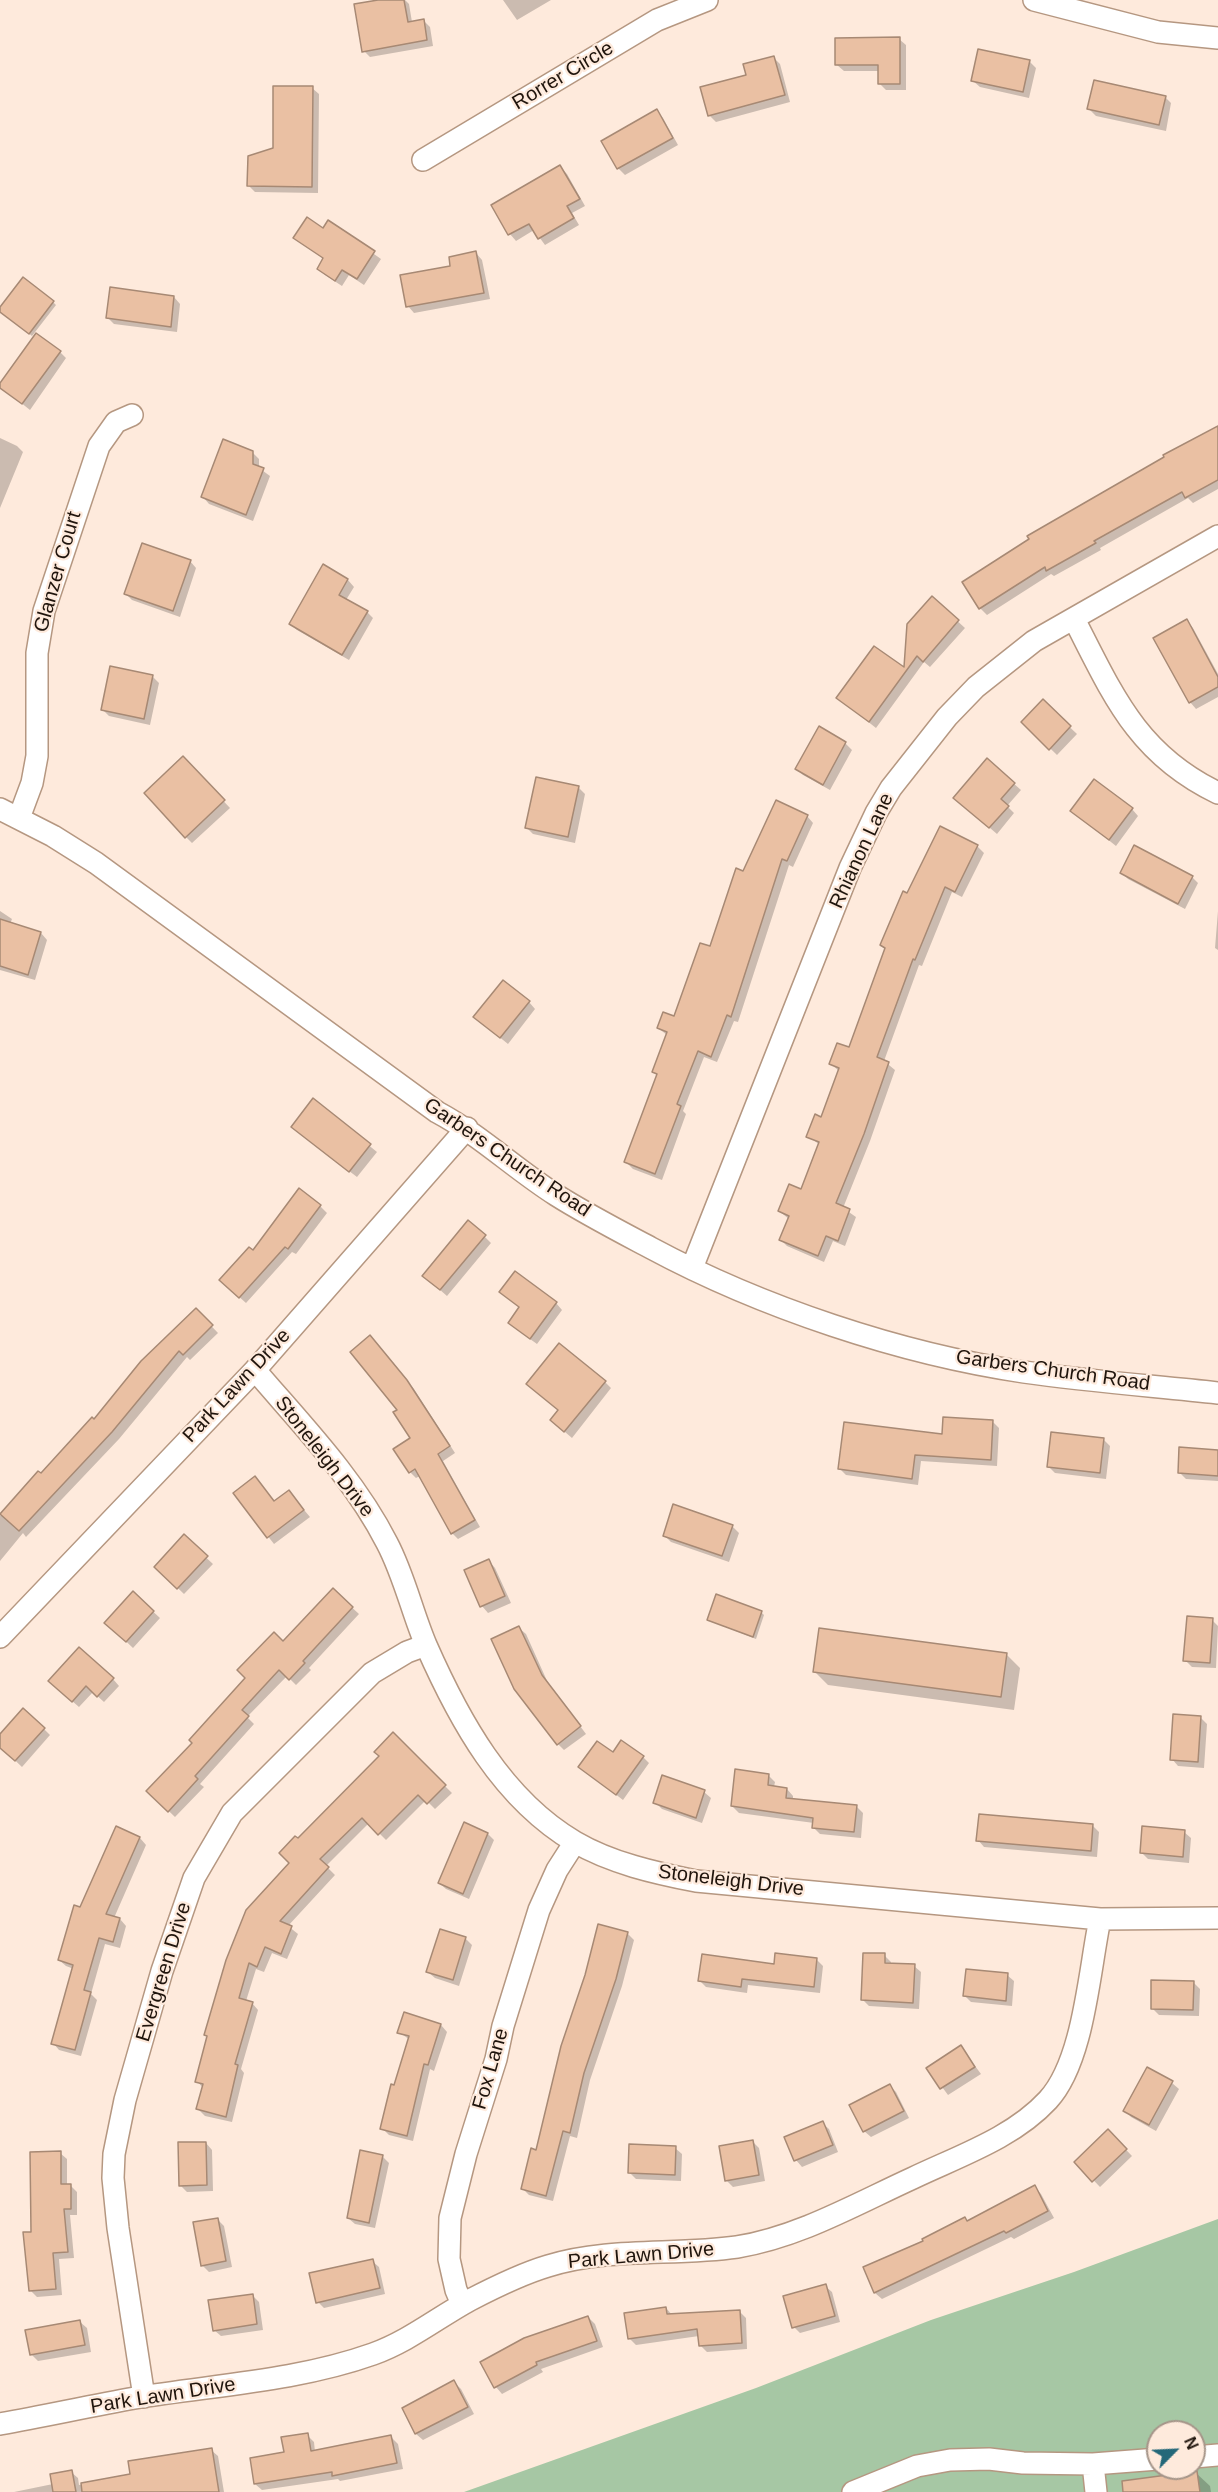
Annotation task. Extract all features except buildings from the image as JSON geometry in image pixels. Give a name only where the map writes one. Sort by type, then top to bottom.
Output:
[{"type":"street","name":"Rorrer Circle","points":[[423,160],[657,20],[707,0]]},
{"type":"street","points":[[1034,0],[1158,32],[1218,38]]},
{"type":"street","name":"Glanzer Court","points":[[19,818],[32,783],[37,756],[37,653],[44,611],[99,446],[116,422],[132,415]]},
{"type":"street","name":"Rhianon Lane","points":[[693,1268],[850,868],[876,813],[914,756],[969,694],[1021,650],[1218,536]]},
{"type":"street","points":[[1074,619],[1128,720],[1172,765],[1218,793]]},
{"type":"street","name":"Garbers Church Road","points":[[0,809],[53,836],[96,863],[437,1112],[467,1128],[555,1195],[653,1249],[775,1304],[855,1332],[925,1351],[1023,1371],[1218,1393]]},
{"type":"street","name":"Park Lawn Drive","points":[[0,1637],[255,1370],[467,1128]]},
{"type":"street","name":"Stoneleigh Drive","points":[[255,1370],[351,1485],[388,1543],[426,1645],[480,1750],[520,1797],[574,1842],[648,1870],[696,1881],[1100,1919],[1218,1918]]},
{"type":"street","name":"Evergreen Drive","points":[[144,2397],[118,2228],[113,2178],[114,2154],[125,2100],[162,1971],[194,1878],[232,1813],[372,1672],[406,1652],[426,1645]]},
{"type":"street","name":"Fox Lane","points":[[462,2304],[452,2275],[448,2249],[449,2228],[455,2199],[475,2122],[496,2060],[503,2026],[539,1910],[557,1870],[574,1842]]},
{"type":"street","name":"Park Lawn Drive","points":[[0,2424],[144,2397],[330,2367],[396,2345],[462,2304],[524,2274],[568,2260],[608,2255],[716,2249],[777,2237],[860,2203],[1013,2129],[1047,2101],[1066,2074],[1074,2052],[1100,1919]]},
{"type":"street","points":[[853,2492],[917,2466],[950,2460],[989,2459],[1023,2463],[1093,2464],[1146,2460]]},
{"type":"street","points":[[1093,2464],[1096,2492]]},
{"type":"green space","points":[[1218,2219],[1218,2492],[464,2492],[756,2388],[931,2320],[1074,2272]]}]
